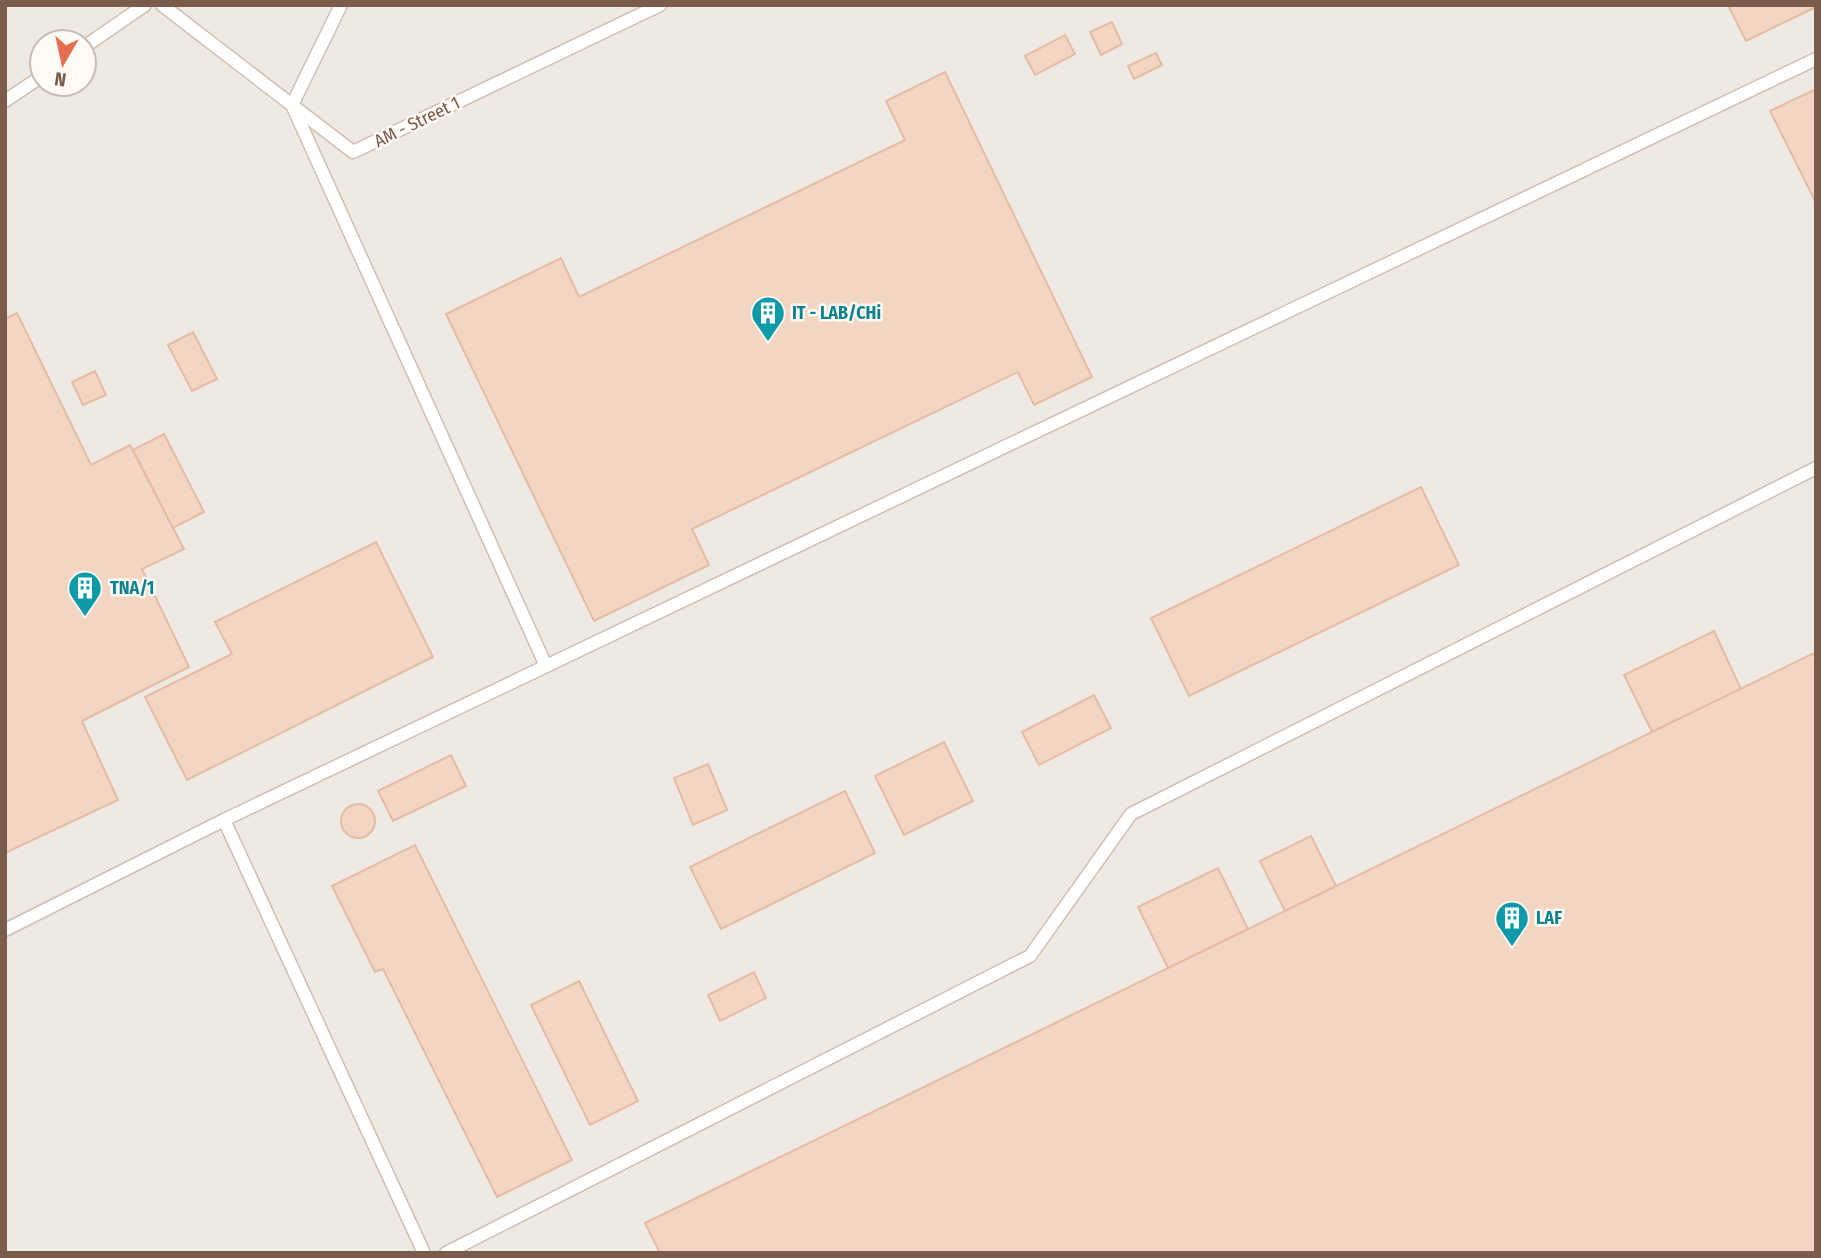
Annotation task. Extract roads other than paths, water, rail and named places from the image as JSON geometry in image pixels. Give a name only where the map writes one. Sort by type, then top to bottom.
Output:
[{"type":"lane","points":[[98,37],[145,5]]},
{"type":"lane","name":"AM - Street 1","points":[[162,5],[353,152],[660,5]]},
{"type":"lane","points":[[341,5],[292,105],[546,666]]},
{"type":"lane","points":[[5,930],[223,820],[1816,59]]},
{"type":"lane","points":[[5,101],[28,85]]},
{"type":"lane","points":[[446,1253],[1030,956],[1131,814],[1816,468]]},
{"type":"lane","points":[[223,820],[424,1253]]},
{"type":"place","name":"IT - LAB/CHi","points":[[768,343]]},
{"type":"place","name":"TNA/1","points":[[85,618]]},
{"type":"place","name":"LAF","points":[[1512,948]]}]
